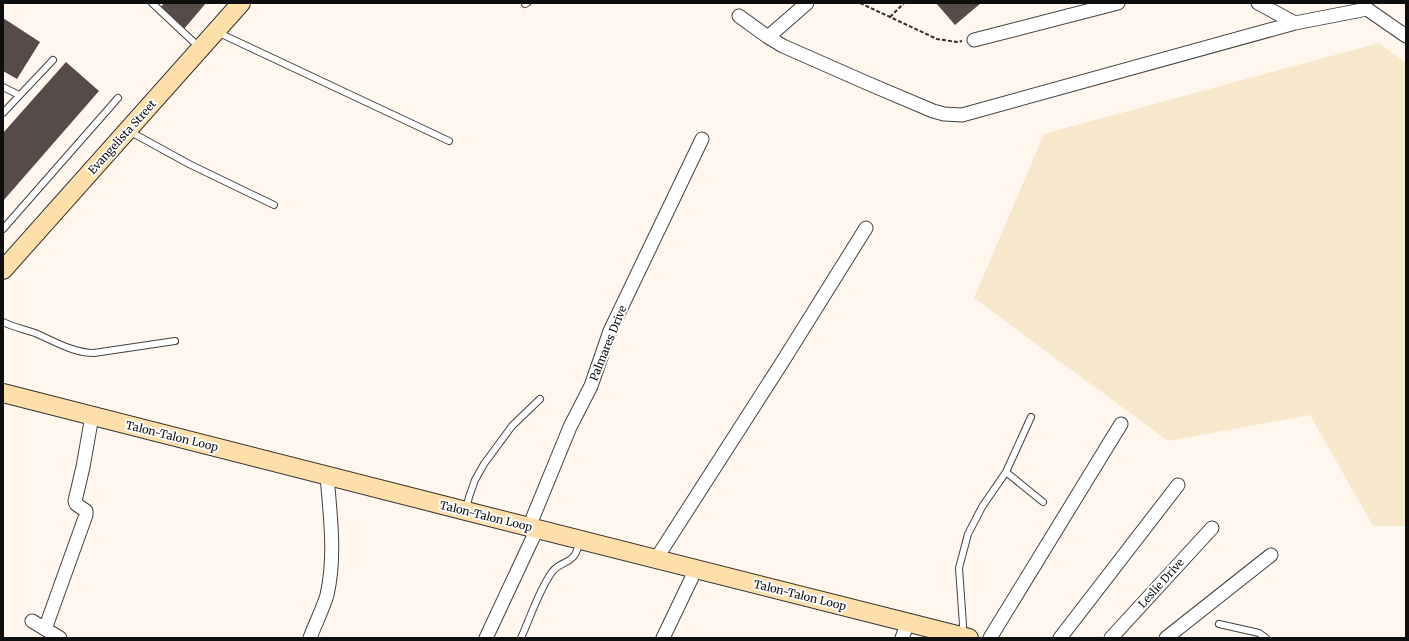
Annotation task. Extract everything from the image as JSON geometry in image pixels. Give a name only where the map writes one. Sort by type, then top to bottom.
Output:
[{"type":"street","name":"Evangelista Street","points":[[3,270],[241,3]]},
{"type":"street","points":[[768,37],[807,3]]},
{"type":"street","points":[[974,40],[1118,3]]},
{"type":"street","points":[[1258,3],[1295,23]]},
{"type":"street","points":[[739,16],[783,46],[933,111],[944,114],[962,114],[1295,23],[1365,6],[1406,36]]},
{"type":"street","name":"Palmares Drive","points":[[486,638],[533,528],[570,427],[591,386],[610,331],[702,139]]},
{"type":"street","points":[[656,559],[866,228]]},
{"type":"street","name":"Talon-Talon Loop","points":[[3,393],[327,475],[466,512],[696,569],[905,630],[966,637]]},
{"type":"street","points":[[45,629],[86,516],[86,511],[76,504],[75,501],[92,416]]},
{"type":"street","points":[[990,638],[1120,424]]},
{"type":"street","points":[[310,638],[326,596],[332,566],[332,541],[327,475]]},
{"type":"street","points":[[1060,638],[1178,485]]},
{"type":"street","name":"Leslie Drive","points":[[1111,638],[1212,528]]},
{"type":"street","points":[[1166,638],[1271,555]]},
{"type":"street","points":[[664,638],[696,569]]},
{"type":"street","points":[[32,621],[60,638]]},
{"type":"lane","points":[[152,3],[201,48]]},
{"type":"lane","points":[[215,31],[449,141]]},
{"type":"lane","points":[[3,113],[53,60]]},
{"type":"lane","points":[[3,87],[19,95]]},
{"type":"lane","points":[[3,229],[118,98]]},
{"type":"lane","points":[[128,131],[189,164],[274,205]]},
{"type":"lane","points":[[3,322],[12,327],[25,330],[82,353],[94,353],[175,341]]},
{"type":"lane","points":[[466,512],[475,480],[484,464],[512,426],[540,399]]},
{"type":"lane","points":[[966,637],[963,625],[959,568],[968,534],[982,507],[1006,472],[1031,417]]},
{"type":"lane","points":[[1006,472],[1042,502]]},
{"type":"lane","points":[[521,638],[546,582],[559,565],[571,560],[574,557],[581,540]]},
{"type":"lane","points":[[1219,624],[1259,632],[1266,638]]},
{"type":"path","points":[[860,3],[937,40],[956,42],[974,40]]},
{"type":"path","points":[[890,17],[904,3]]},
{"type":"shaded area","points":[[1379,43],[1406,63],[1406,526],[1373,526],[1310,415],[1168,441],[974,298],[1044,134]]},
{"type":"building","points":[[164,3],[206,3],[184,29],[160,8]]},
{"type":"building","points":[[936,3],[981,3],[955,25]]},
{"type":"building","points":[[3,18],[40,42],[17,79],[3,71]]},
{"type":"building","points":[[66,62],[99,91],[3,201],[3,133]]}]
